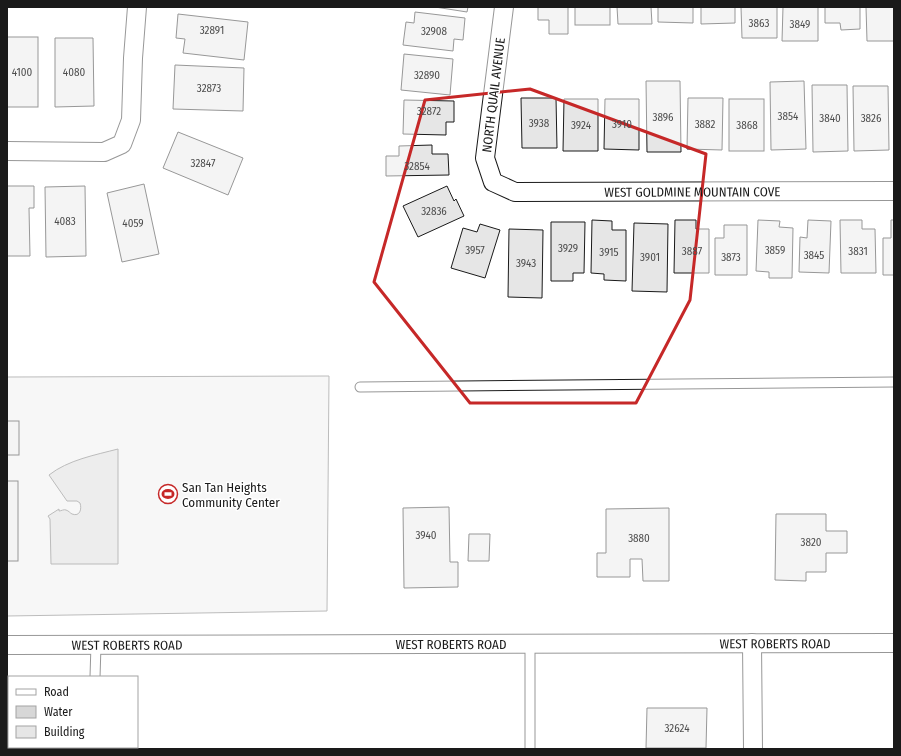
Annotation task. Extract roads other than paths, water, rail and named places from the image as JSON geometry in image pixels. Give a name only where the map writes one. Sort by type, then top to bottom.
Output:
[{"type":"street","points":[[7,151],[104,152],[122,144],[131,120],[133,58],[137,7]]},
{"type":"street","name":"NORTH QUAIL AVENUE","points":[[493,182],[485,158],[504,7]]},
{"type":"street","name":"WEST GOLDMINE MOUNTAIN COVE","points":[[493,182],[515,192],[894,191]]},
{"type":"street","points":[[752,643],[753,749]]},
{"type":"street","name":"WEST ROBERTS ROAD","points":[[7,645],[894,643]]},
{"type":"lane","points":[[360,387],[894,382]]},
{"type":"lane","points":[[530,644],[530,749]]},
{"type":"lane","points":[[95,676],[96,645]]},
{"type":"water","points":[[118,449],[118,564],[51,564],[50,519],[48,516],[59,509],[59,511],[65,510],[75,515],[80,512],[81,508],[80,503],[77,501],[67,501],[49,475],[65,465]]},
{"type":"place","name":"San Tan Heights Community Center","points":[[168,494]]}]
